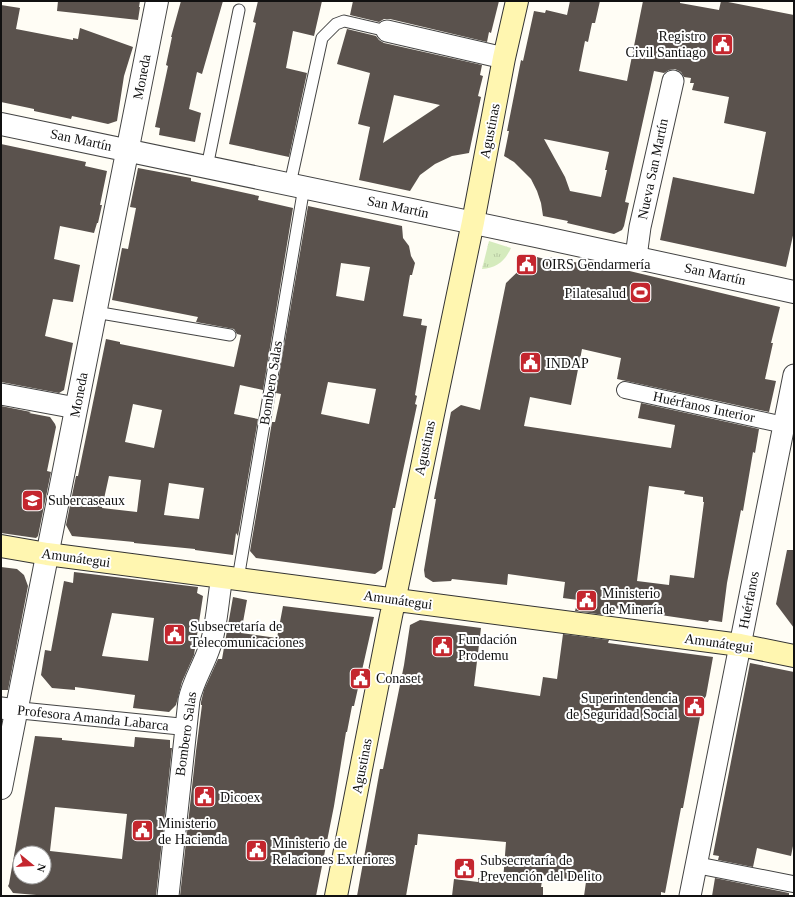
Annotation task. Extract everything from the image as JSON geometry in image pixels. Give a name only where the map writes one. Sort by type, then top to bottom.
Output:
[{"type":"main road","name":"Agustinas","points":[[336,896],[394,600],[473,222],[504,58],[517,1]]},
{"type":"main road","name":"Amunátegui","points":[[1,546],[47,554],[740,645],[794,656]]},
{"type":"street","name":"Moneda","points":[[1,788],[9,709],[47,554],[157,1]]},
{"type":"street","points":[[387,31],[504,58]]},
{"type":"street","name":"Nueva San Martín","points":[[636,257],[640,227],[673,81]]},
{"type":"street","name":"San Martín","points":[[1,124],[473,222],[794,292]]},
{"type":"street","name":"Huérfanos","points":[[690,896],[794,374]]},
{"type":"street","name":"Huérfanos Interior","points":[[625,390],[784,425]]},
{"type":"street","points":[[1,394],[76,408]]},
{"type":"street","name":"Bombero Salas","points":[[168,896],[185,727],[191,691],[211,645],[230,578]]},
{"type":"street","name":"Profesora Amanda Labarca","points":[[9,709],[185,727]]},
{"type":"street","points":[[696,865],[793,887]]},
{"type":"lane","points":[[207,167],[239,10]]},
{"type":"lane","name":"Bombero Salas","points":[[230,578],[322,38],[336,24],[344,21],[387,31]]},
{"type":"lane","points":[[95,312],[230,335]]},
{"type":"green space","points":[[489,241],[511,248],[506,257],[500,263],[492,267],[482,269]]},
{"type":"building","points":[[58,1],[140,1],[138,20],[57,11]]},
{"type":"building","points":[[181,1],[223,1],[202,74],[197,72],[189,109],[201,113],[195,142],[159,135],[160,128],[155,127],[168,66],[166,65],[171,37]]},
{"type":"building","points":[[258,1],[322,1],[314,36],[293,31],[286,68],[307,73],[289,157],[229,144],[256,23],[253,22]]},
{"type":"building","points":[[353,1],[499,1],[491,33],[489,32],[487,42],[390,19],[384,19],[379,22],[350,15]]},
{"type":"building","points":[[570,1],[600,1],[595,23],[592,23],[588,42],[585,41],[579,71],[627,81],[643,1],[680,1],[680,3],[719,10],[721,1],[723,1],[794,15],[794,231],[786,267],[660,240],[673,177],[754,194],[766,132],[724,123],[729,97],[692,90],[694,83],[690,83],[691,78],[684,77],[681,72],[675,69],[664,73],[654,71],[625,202],[629,203],[622,230],[614,234],[567,223],[568,221],[543,216],[541,203],[531,179],[514,162],[504,156],[509,131],[507,131],[521,60],[523,61],[534,11],[545,13],[546,10],[567,15]],"holes":[[[544,139],[609,152],[601,197],[570,191],[565,177]]]},
{"type":"building","points":[[1,5],[20,8],[16,29],[73,40],[73,38],[78,39],[80,28],[133,47],[124,76],[117,121],[108,124],[72,116],[71,119],[1,102]]},
{"type":"building","points":[[347,29],[376,36],[384,43],[482,65],[480,75],[483,76],[478,96],[481,97],[469,153],[452,156],[435,164],[420,175],[410,191],[359,180],[370,127],[358,124],[370,73],[337,64]],"holes":[[[394,95],[440,105],[383,143]]]},
{"type":"building","points":[[1,144],[86,162],[85,166],[107,171],[100,205],[102,205],[94,233],[60,226],[54,259],[80,265],[73,302],[53,299],[45,336],[73,343],[64,390],[59,393],[1,382]]},
{"type":"building","points":[[138,168],[191,178],[191,181],[259,196],[258,200],[293,208],[263,390],[240,385],[234,414],[258,419],[238,536],[236,533],[233,555],[195,549],[72,536],[66,525],[76,476],[78,476],[106,339],[120,342],[120,344],[234,367],[241,335],[237,334],[234,329],[196,322],[198,317],[112,300],[122,248],[128,249],[136,208],[130,207]],"holes":[[[133,404],[162,410],[154,448],[125,442]],[[109,476],[141,480],[137,512],[102,508]],[[169,483],[204,488],[199,519],[164,515]]]},
{"type":"building","points":[[308,206],[402,226],[403,238],[409,246],[411,256],[415,263],[412,275],[410,275],[403,316],[422,319],[421,325],[427,326],[415,395],[417,396],[415,404],[417,405],[395,508],[393,508],[382,569],[375,574],[256,558],[250,551],[272,422],[275,422],[281,394],[276,393]],"holes":[[[341,263],[370,267],[364,301],[336,296]],[[328,382],[376,389],[369,424],[321,414]]]},
{"type":"building","points":[[532,256],[550,260],[551,257],[616,271],[617,268],[780,307],[771,343],[773,343],[765,379],[776,381],[769,412],[617,379],[621,358],[582,349],[571,405],[530,397],[524,426],[671,448],[675,425],[638,418],[641,403],[759,429],[727,583],[722,622],[709,620],[708,622],[613,608],[612,616],[575,611],[578,600],[563,598],[565,582],[508,574],[507,585],[452,579],[451,581],[433,582],[425,577],[424,570],[436,499],[434,499],[451,412],[461,405],[480,410],[506,283],[530,260]],"holes":[[[649,486],[685,491],[684,494],[703,497],[704,502],[694,578],[670,575],[669,585],[637,581]]]},
{"type":"building","points":[[1,406],[50,417],[56,427],[47,471],[51,472],[38,536],[36,538],[1,533]]},
{"type":"building","points":[[787,550],[794,550],[794,628],[776,604]]},
{"type":"building","points":[[1,567],[17,569],[24,575],[28,586],[8,690],[1,690]]},
{"type":"building","points":[[74,572],[198,587],[197,593],[203,596],[194,655],[182,682],[176,705],[169,712],[133,708],[135,695],[75,687],[75,690],[52,688],[41,675],[45,650],[51,651],[64,581],[73,583]],"holes":[[[112,613],[154,618],[148,661],[102,656]]]},
{"type":"building","points":[[233,597],[247,600],[241,633],[277,638],[283,606],[374,617],[354,706],[352,706],[346,732],[334,806],[316,896],[180,896],[202,705],[201,702],[204,690],[218,659],[222,659]]},
{"type":"building","points":[[420,620],[481,628],[474,686],[540,696],[543,677],[557,679],[563,634],[609,640],[608,643],[713,657],[706,696],[703,701],[683,808],[681,808],[665,893],[661,892],[661,896],[584,896],[586,882],[543,875],[541,887],[543,887],[543,896],[452,896],[454,879],[478,882],[478,878],[503,881],[506,842],[418,834],[406,896],[357,896],[380,769],[383,769],[404,665],[410,625]]},
{"type":"building","points":[[750,663],[794,672],[794,841],[791,856],[757,848],[753,867],[718,860],[719,856],[713,855]]},
{"type":"building","name":"Ministerio de Hacienda","points":[[35,736],[134,747],[135,737],[170,740],[170,748],[172,748],[156,896],[48,896],[13,893],[8,886],[12,867],[12,885],[52,885],[52,851],[122,859],[127,814],[55,807],[51,845],[16,845]]},
{"type":"building","points":[[715,878],[789,893],[789,896],[712,896]]},
{"type":"place","name":"Registro Civil Santiago","points":[[722,44]]},
{"type":"place","name":"OIRS Gendarmería","points":[[527,264]]},
{"type":"place","name":"Pilatesalud","points":[[641,293]]},
{"type":"place","name":"INDAP","points":[[531,363]]},
{"type":"place","name":"Subercaseaux","points":[[32,500]]},
{"type":"place","name":"Ministerio de Minería","points":[[586,601]]},
{"type":"place","name":"Subsecretaría de Telecomunicaciones","points":[[174,634]]},
{"type":"place","name":"Fundación Prodemu","points":[[443,647]]},
{"type":"place","name":"Conaset","points":[[361,678]]},
{"type":"place","name":"Superintendencia de Seguridad Social","points":[[694,706]]},
{"type":"place","name":"Dicoex","points":[[205,797]]},
{"type":"place","name":"Ministerio de Hacienda","points":[[143,831]]},
{"type":"place","name":"Ministerio de Relaciones Exteriores","points":[[256,851]]},
{"type":"place","name":"Subsecretaría de Prevención del Delito","points":[[465,868]]}]
